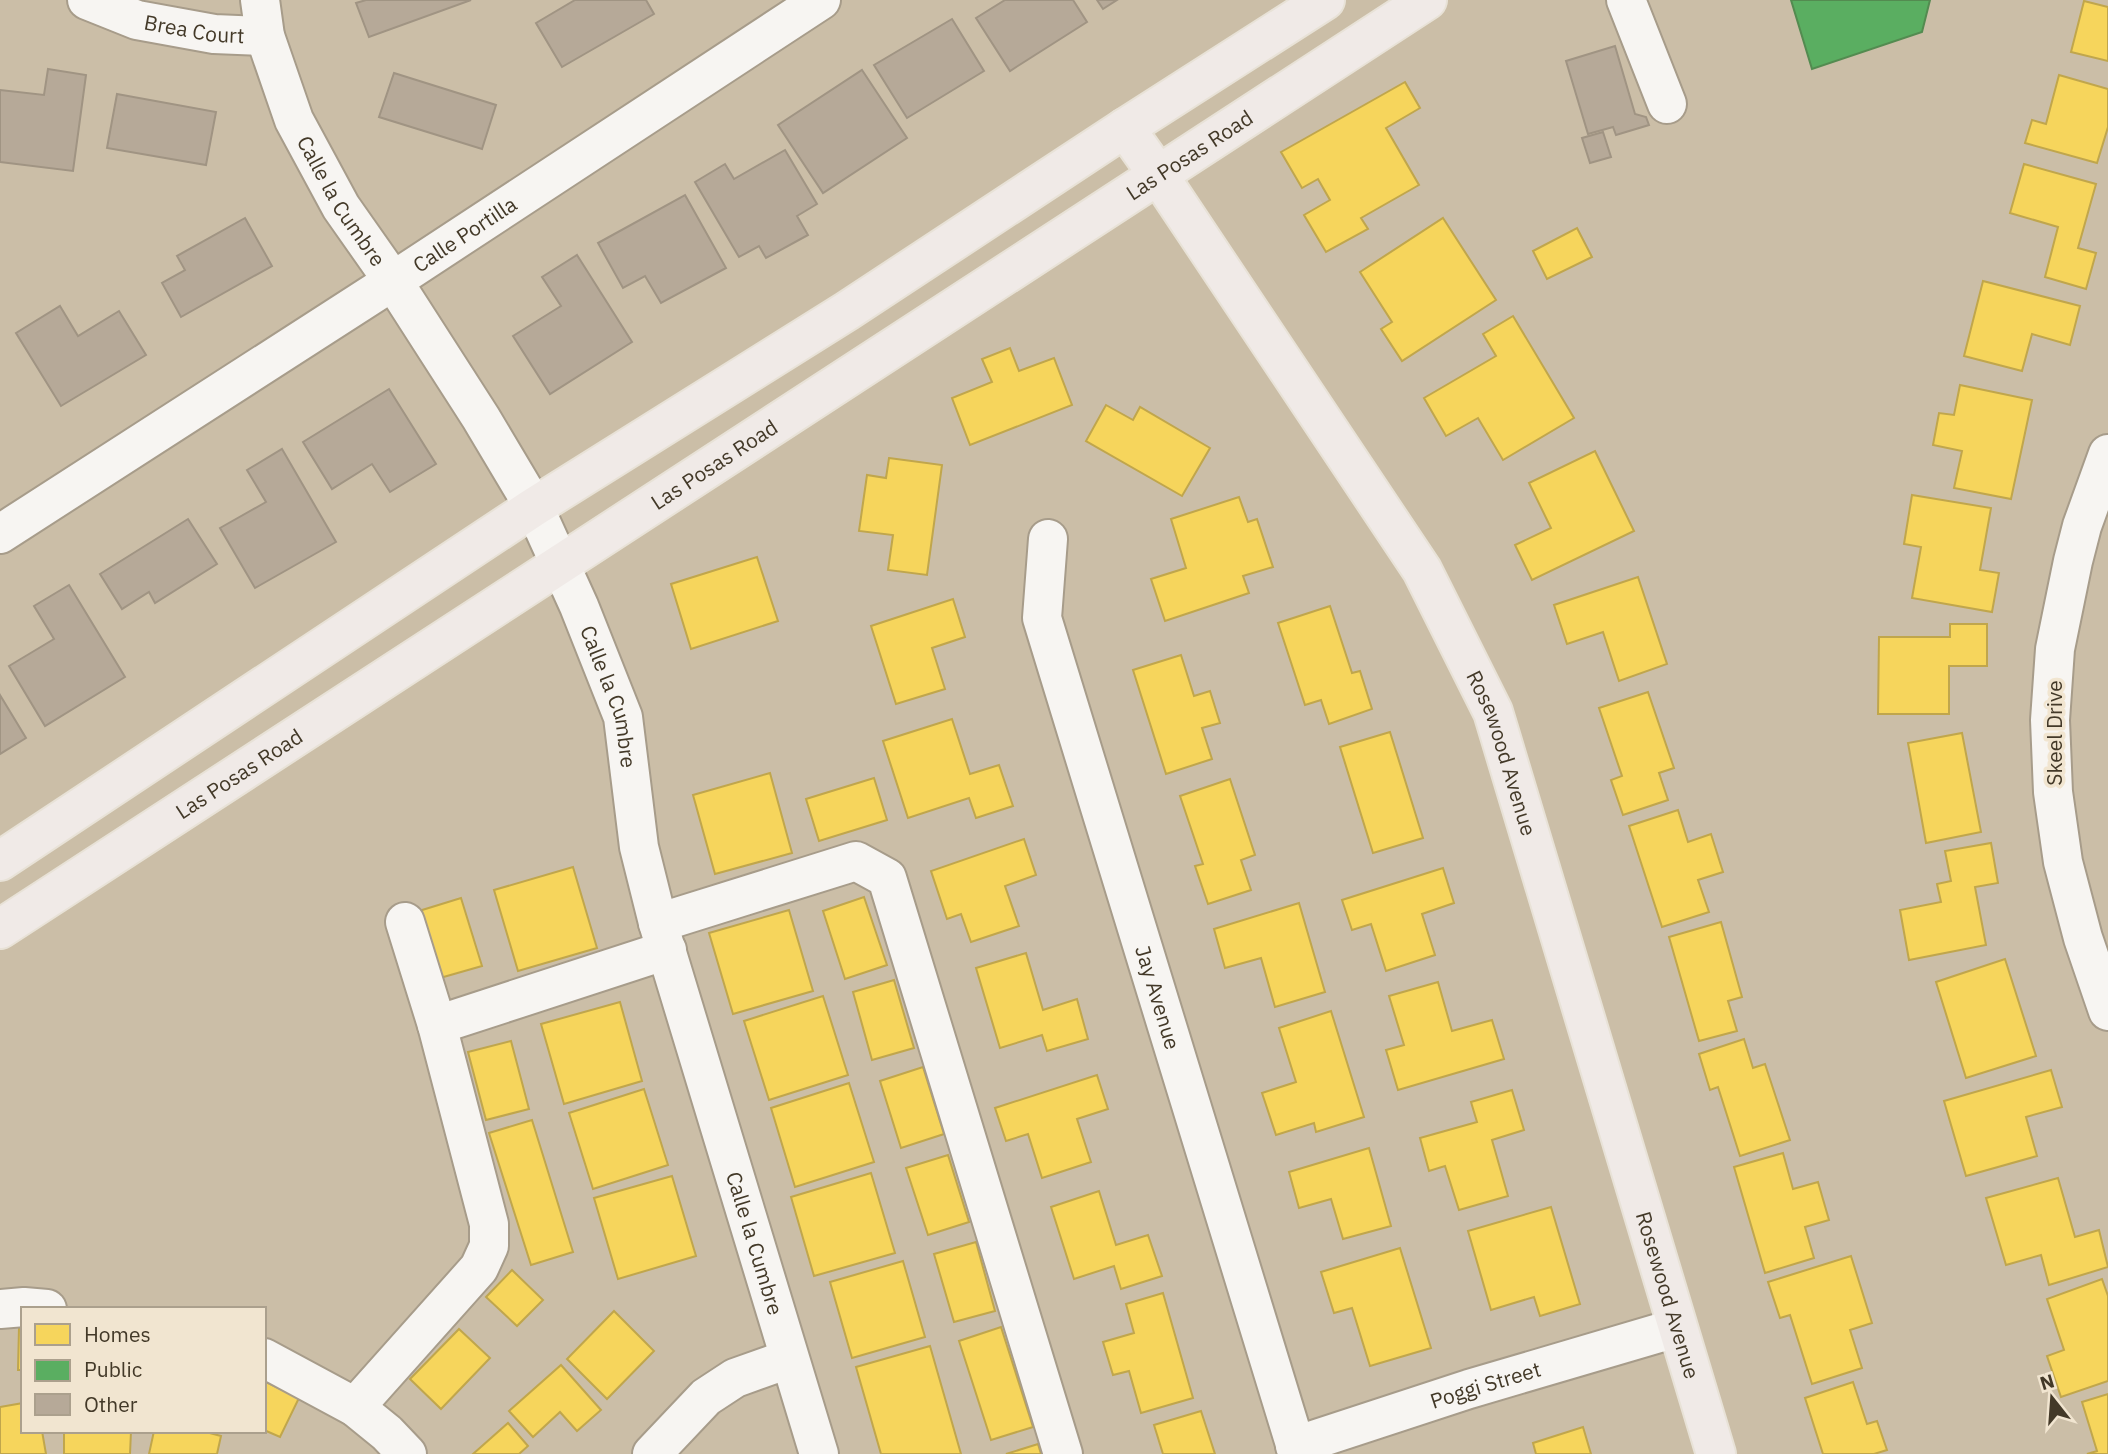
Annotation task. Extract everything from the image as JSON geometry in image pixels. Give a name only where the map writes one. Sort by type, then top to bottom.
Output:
[{"type":"main road","points":[[0,861],[534,507],[847,311],[1325,0]]},
{"type":"main road","name":"Las Posas Road","points":[[0,929],[1427,0]]},
{"type":"main road","name":"Rosewood Avenue","points":[[1125,128],[1160,176],[1422,570],[1493,712],[1716,1454]]},
{"type":"street","name":"Brea Court","points":[[87,0],[137,20],[214,34],[263,18]]},
{"type":"street","name":"Calle Portilla","points":[[0,534],[393,281],[821,0]]},
{"type":"street","points":[[1626,0],[1667,104]]},
{"type":"street","name":"Calle la Cumbre","points":[[263,18],[294,120],[341,206],[481,418],[534,507],[597,649],[623,717],[639,847],[663,936],[818,1454]]},
{"type":"street","name":"Skeel Drive","points":[[2108,454],[2082,526],[2073,561],[2055,649],[2050,720],[2053,792],[2063,862],[2083,938],[2108,1012]]},
{"type":"street","name":"Jay Avenue","points":[[1048,539],[1042,618],[1296,1450]]},
{"type":"street","points":[[437,1025],[856,861],[887,878],[1063,1454]]},
{"type":"street","points":[[355,1407],[479,1268],[489,1246],[489,1224],[437,1025],[405,922]]},
{"type":"street","points":[[0,1309],[21,1307]]},
{"type":"street","name":"Poggi Street","points":[[1296,1450],[1469,1389],[1676,1328]]},
{"type":"street","points":[[652,1454],[706,1397],[735,1378],[788,1359]]},
{"type":"street","points":[[266,1360],[355,1407],[387,1433],[407,1454]]},
{"type":"building: Homes","points":[[2084,1],[2108,7],[2108,61],[2071,52]]},
{"type":"building: Homes","points":[[2059,75],[2108,89],[2108,127],[2097,163],[2025,143],[2032,120],[2046,124]]},
{"type":"building: Homes","points":[[1405,82],[1420,108],[1386,128],[1419,185],[1361,218],[1368,229],[1326,252],[1304,215],[1330,200],[1318,179],[1302,188],[1281,152]]},
{"type":"building: Homes","points":[[2024,164],[2096,184],[2078,248],[2096,253],[2086,289],[2045,277],[2058,227],[2010,213]]},
{"type":"building: Homes","points":[[1443,218],[1496,300],[1402,361],[1381,329],[1392,322],[1360,272]]},
{"type":"building: Homes","points":[[1577,228],[1592,257],[1547,279],[1533,251]]},
{"type":"building: Homes","points":[[1983,281],[2080,306],[2070,345],[2032,334],[2022,371],[1964,356]]},
{"type":"building: Homes","points":[[1513,316],[1574,418],[1503,460],[1478,418],[1446,436],[1424,398],[1496,356],[1483,334]]},
{"type":"building: Homes","points":[[1010,348],[1019,371],[1054,358],[1072,405],[970,445],[952,398],[992,382],[982,359]]},
{"type":"building: Homes","points":[[1960,385],[2032,400],[2011,499],[1954,488],[1962,451],[1933,445],[1939,413],[1954,415]]},
{"type":"building: Homes","points":[[1106,405],[1133,420],[1140,407],[1210,448],[1182,496],[1086,441]]},
{"type":"building: Homes","points":[[1595,451],[1634,531],[1532,580],[1515,545],[1551,528],[1529,483]]},
{"type":"building: Homes","points":[[889,458],[942,465],[927,575],[888,570],[893,535],[859,531],[867,475],[886,478]]},
{"type":"building: Homes","points":[[1912,495],[1991,508],[1980,570],[1999,573],[1992,612],[1912,598],[1921,547],[1904,544]]},
{"type":"building: Homes","points":[[1239,497],[1248,522],[1257,519],[1273,567],[1243,576],[1249,593],[1165,621],[1151,579],[1186,568],[1171,519]]},
{"type":"building: Homes","points":[[757,557],[778,621],[691,649],[671,584]]},
{"type":"building: Homes","points":[[1638,577],[1667,664],[1619,681],[1603,632],[1567,644],[1554,605]]},
{"type":"building: Homes","points":[[953,599],[965,637],[932,648],[945,689],[896,704],[871,626]]},
{"type":"building: Homes","points":[[1330,606],[1352,673],[1360,671],[1372,709],[1329,724],[1321,700],[1305,705],[1278,623]]},
{"type":"building: Homes","points":[[1950,624],[1987,624],[1987,666],[1949,666],[1949,714],[1878,714],[1879,637],[1950,637]]},
{"type":"building: Homes","points":[[1181,655],[1194,696],[1210,691],[1220,723],[1202,728],[1212,759],[1166,774],[1133,670]]},
{"type":"building: Homes","points":[[1648,692],[1674,768],[1659,773],[1668,800],[1623,815],[1611,780],[1622,776],[1599,708]]},
{"type":"building: Homes","points":[[952,719],[970,774],[999,765],[1013,806],[976,818],[969,798],[908,818],[883,741]]},
{"type":"building: Homes","points":[[1390,732],[1423,838],[1373,853],[1340,747]]},
{"type":"building: Homes","points":[[1962,733],[1981,832],[1926,843],[1908,743]]},
{"type":"building: Homes","points":[[770,773],[792,853],[715,874],[693,795]]},
{"type":"building: Homes","points":[[874,778],[887,820],[819,841],[806,799]]},
{"type":"building: Homes","points":[[1230,779],[1255,855],[1241,860],[1251,890],[1208,904],[1195,866],[1203,864],[1180,796]]},
{"type":"building: Homes","points":[[1678,810],[1688,842],[1711,834],[1723,872],[1698,880],[1709,912],[1662,927],[1629,826]]},
{"type":"building: Homes","points":[[1024,839],[1036,875],[1005,886],[1019,926],[971,942],[961,914],[947,919],[931,871]]},
{"type":"building: Homes","points":[[1991,843],[1998,883],[1975,887],[1986,945],[1909,960],[1900,910],[1941,902],[1937,884],[1951,881],[1945,851]]},
{"type":"building: Homes","points":[[573,867],[597,948],[518,971],[494,890]]},
{"type":"building: Homes","points":[[1443,868],[1454,903],[1422,914],[1435,955],[1386,971],[1371,924],[1352,930],[1342,900]]},
{"type":"building: Homes","points":[[864,897],[887,965],[845,979],[823,911]]},
{"type":"building: Homes","points":[[461,898],[482,966],[440,978],[419,911]]},
{"type":"building: Homes","points":[[1299,903],[1325,992],[1275,1007],[1261,958],[1225,968],[1214,929]]},
{"type":"building: Homes","points":[[789,910],[813,991],[733,1014],[709,933]]},
{"type":"building: Homes","points":[[1721,922],[1742,997],[1728,1001],[1737,1031],[1699,1041],[1669,937]]},
{"type":"building: Homes","points":[[1026,953],[1043,1010],[1077,999],[1088,1039],[1047,1051],[1042,1035],[1000,1048],[976,968]]},
{"type":"building: Homes","points":[[2005,959],[2036,1056],[1966,1078],[1936,982]]},
{"type":"building: Homes","points":[[894,980],[914,1048],[872,1060],[853,992]]},
{"type":"building: Homes","points":[[1438,982],[1452,1031],[1492,1020],[1504,1059],[1398,1090],[1386,1050],[1404,1045],[1389,996]]},
{"type":"building: Homes","points":[[823,996],[848,1075],[769,1100],[744,1021]]},
{"type":"building: Homes","points":[[620,1002],[642,1081],[564,1104],[541,1024]]},
{"type":"building: Homes","points":[[1331,1011],[1364,1117],[1316,1132],[1314,1123],[1276,1135],[1262,1093],[1296,1082],[1279,1028]]},
{"type":"building: Homes","points":[[1744,1039],[1753,1068],[1765,1064],[1790,1140],[1740,1156],[1718,1087],[1710,1090],[1699,1054]]},
{"type":"building: Homes","points":[[511,1041],[529,1109],[486,1120],[468,1052]]},
{"type":"building: Homes","points":[[923,1067],[944,1134],[901,1148],[880,1081]]},
{"type":"building: Homes","points":[[2051,1070],[2062,1107],[2026,1117],[2037,1156],[1966,1176],[1944,1101]]},
{"type":"building: Homes","points":[[1097,1075],[1108,1109],[1077,1119],[1091,1162],[1042,1178],[1028,1134],[1006,1141],[995,1108]]},
{"type":"building: Homes","points":[[849,1083],[874,1162],[795,1187],[771,1108]]},
{"type":"building: Homes","points":[[644,1089],[668,1165],[593,1189],[569,1113]]},
{"type":"building: Homes","points":[[1512,1090],[1524,1130],[1492,1140],[1508,1196],[1459,1210],[1445,1166],[1429,1171],[1420,1138],[1477,1122],[1471,1102]]},
{"type":"building: Homes","points":[[532,1120],[573,1252],[531,1265],[489,1133]]},
{"type":"building: Homes","points":[[1369,1148],[1391,1226],[1343,1239],[1331,1199],[1299,1208],[1289,1172]]},
{"type":"building: Homes","points":[[1783,1153],[1793,1189],[1818,1182],[1829,1220],[1805,1227],[1814,1258],[1765,1273],[1734,1167]]},
{"type":"building: Homes","points":[[948,1155],[969,1222],[928,1235],[906,1168]]},
{"type":"building: Homes","points":[[871,1173],[895,1253],[814,1276],[791,1197]]},
{"type":"building: Homes","points":[[672,1176],[696,1256],[618,1279],[594,1198]]},
{"type":"building: Homes","points":[[2058,1178],[2075,1237],[2099,1230],[2108,1267],[2049,1285],[2041,1255],[2006,1265],[1986,1198]]},
{"type":"building: Homes","points":[[1099,1191],[1116,1245],[1148,1235],[1162,1276],[1121,1289],[1114,1266],[1074,1279],[1051,1207]]},
{"type":"building: Homes","points":[[1551,1207],[1580,1304],[1540,1316],[1534,1297],[1491,1310],[1468,1231]]},
{"type":"building: Homes","points":[[976,1242],[995,1311],[954,1322],[934,1254]]},
{"type":"building: Homes","points":[[1400,1248],[1431,1348],[1370,1366],[1352,1308],[1334,1313],[1321,1272]]},
{"type":"building: Homes","points":[[1851,1256],[1872,1323],[1850,1330],[1862,1368],[1812,1384],[1790,1315],[1780,1318],[1768,1282]]},
{"type":"building: Homes","points":[[903,1261],[925,1337],[852,1358],[830,1282]]},
{"type":"building: Homes","points":[[512,1270],[543,1300],[517,1326],[486,1297]]},
{"type":"building: Homes","points":[[2102,1279],[2108,1296],[2108,1381],[2061,1397],[2047,1356],[2064,1350],[2047,1299]]},
{"type":"building: Homes","points":[[1163,1293],[1193,1398],[1141,1413],[1129,1371],[1113,1375],[1103,1342],[1134,1333],[1126,1304]]},
{"type":"building: Homes","points":[[614,1311],[654,1351],[607,1399],[567,1359]]},
{"type":"building: Homes","points":[[19,1327],[21,1327],[21,1370],[18,1370]]},
{"type":"building: Homes","points":[[1001,1327],[1033,1427],[991,1440],[959,1341]]},
{"type":"building: Homes","points":[[459,1329],[490,1358],[441,1409],[410,1379]]},
{"type":"building: Homes","points":[[930,1346],[961,1454],[881,1454],[856,1367]]},
{"type":"building: Homes","points":[[561,1365],[601,1410],[577,1431],[560,1412],[533,1437],[509,1411]]},
{"type":"building: Homes","points":[[266,1382],[299,1398],[280,1437],[266,1431]]},
{"type":"building: Homes","points":[[1853,1382],[1867,1424],[1877,1421],[1887,1450],[1874,1454],[1823,1454],[1805,1398]]},
{"type":"building: Homes","points":[[2108,1394],[2108,1454],[2087,1454],[2097,1451],[2082,1402]]},
{"type":"building: Homes","points":[[21,1403],[21,1433],[42,1433],[46,1454],[0,1454],[0,1407]]},
{"type":"building: Homes","points":[[1201,1411],[1215,1454],[1163,1454],[1154,1425]]},
{"type":"building: Homes","points":[[508,1423],[528,1446],[519,1454],[473,1454]]},
{"type":"building: Homes","points":[[1583,1427],[1591,1454],[1536,1454],[1533,1443]]},
{"type":"building: Homes","points":[[64,1433],[131,1433],[130,1454],[64,1454]]},
{"type":"building: Homes","points":[[154,1433],[210,1433],[221,1436],[217,1454],[149,1454]]},
{"type":"building: Homes","points":[[1038,1444],[1041,1454],[1006,1454]]},
{"type":"building: Public","points":[[1791,0],[1930,0],[1922,32],[1812,69]]},
{"type":"building: Other","points":[[366,0],[471,0],[369,37],[356,3]]},
{"type":"building: Other","points":[[575,0],[646,0],[654,14],[562,67],[536,23]]},
{"type":"building: Other","points":[[1005,0],[1073,0],[1087,22],[1010,71],[976,18]]},
{"type":"building: Other","points":[[1097,0],[1117,0],[1103,9]]},
{"type":"building: Other","points":[[952,19],[984,71],[907,118],[874,65]]},
{"type":"building: Other","points":[[1615,46],[1635,114],[1646,117],[1649,125],[1616,135],[1613,127],[1588,134],[1566,61]]},
{"type":"building: Other","points":[[48,69],[86,75],[73,171],[0,162],[0,90],[44,95]]},
{"type":"building: Other","points":[[862,70],[907,138],[823,193],[778,125]]},
{"type":"building: Other","points":[[394,73],[496,105],[482,149],[379,117]]},
{"type":"building: Other","points":[[117,94],[216,112],[206,165],[107,148]]},
{"type":"building: Other","points":[[1603,132],[1611,157],[1590,163],[1582,138]]},
{"type":"building: Other","points":[[785,150],[817,204],[797,216],[808,235],[766,258],[759,246],[739,257],[695,182],[725,164],[734,179]]},
{"type":"building: Other","points":[[685,195],[726,268],[661,303],[645,276],[623,288],[598,243]]},
{"type":"building: Other","points":[[245,218],[272,266],[181,317],[162,283],[185,270],[177,256]]},
{"type":"building: Other","points":[[577,255],[632,342],[550,394],[513,336],[561,306],[542,277]]},
{"type":"building: Other","points":[[60,306],[78,336],[119,311],[146,355],[61,406],[16,333]]},
{"type":"building: Other","points":[[389,389],[436,464],[390,492],[372,464],[332,489],[303,442]]},
{"type":"building: Other","points":[[282,449],[336,542],[255,588],[220,528],[266,502],[247,470]]},
{"type":"building: Other","points":[[188,519],[217,564],[155,603],[149,592],[122,609],[100,574]]},
{"type":"building: Other","points":[[69,585],[125,677],[45,726],[9,666],[54,639],[34,606]]},
{"type":"building: Other","points":[[0,695],[26,738],[0,754]]}]
